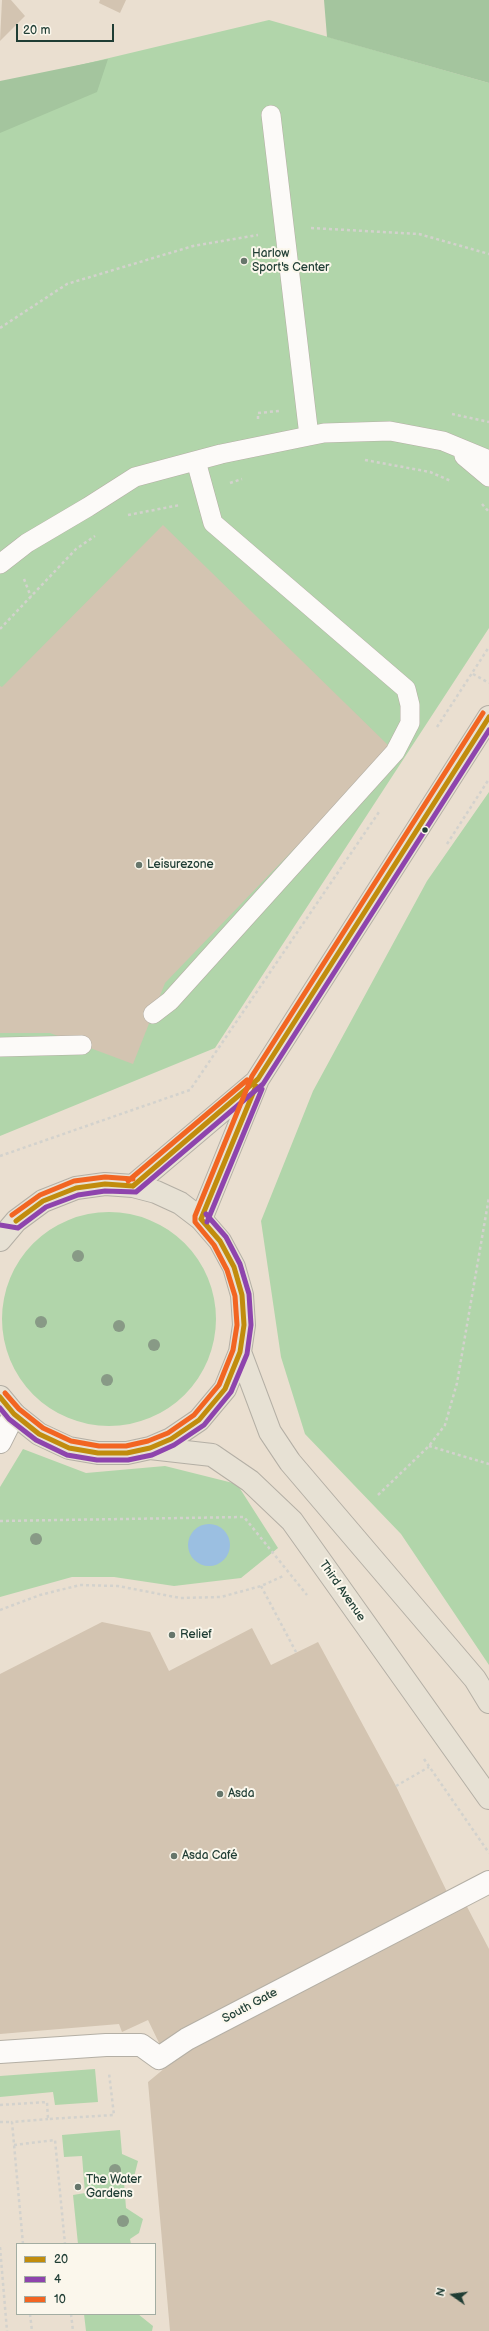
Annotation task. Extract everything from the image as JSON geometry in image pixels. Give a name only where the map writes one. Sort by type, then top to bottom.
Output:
[{"type":"main road","points":[[201,1219],[258,1079],[489,717]]},
{"type":"main road","points":[[133,1186],[258,1079]]},
{"type":"main road","points":[[0,1240],[8,1220],[43,1201],[76,1188],[105,1184],[133,1186],[156,1192],[180,1203],[201,1219],[220,1241],[234,1267],[242,1295],[244,1325],[240,1352],[225,1389],[199,1420],[171,1439],[150,1448],[127,1453],[98,1453],[69,1448],[39,1434],[14,1414],[0,1397]]},
{"type":"main road","points":[[240,1352],[270,1432],[290,1462],[470,1673],[489,1702]]},
{"type":"main road","name":"Third Avenue","points":[[150,1448],[212,1455],[250,1481],[292,1521],[489,1798]]},
{"type":"street","points":[[0,1442],[14,1414]]},
{"type":"street","name":"South Gate","points":[[0,2052],[106,2045],[141,2045],[160,2058],[187,2040],[489,1882]]},
{"type":"lane","points":[[271,115],[308,436]]},
{"type":"lane","points":[[0,564],[27,543],[135,477],[196,461],[308,436],[324,433],[390,431],[443,441],[489,460]]},
{"type":"lane","points":[[443,441],[489,477]]},
{"type":"lane","points":[[152,1014],[170,1001],[395,752],[410,723],[410,705],[406,689],[213,523],[196,461]]},
{"type":"lane","points":[[0,1047],[82,1045]]},
{"type":"path","points":[[0,328],[67,284],[193,246],[284,231],[323,227],[419,234],[489,254]]},
{"type":"path","points":[[433,734],[473,674],[489,646]]},
{"type":"path","points":[[473,674],[489,682]]},
{"type":"path","points":[[447,844],[489,779]]},
{"type":"path","points":[[0,1156],[190,1090],[383,806]]},
{"type":"path","points":[[378,1495],[429,1446],[445,1425],[457,1383],[489,1197]]},
{"type":"path","points":[[429,1446],[489,1464]]},
{"type":"path","points":[[0,1521],[244,1517],[310,1598]]},
{"type":"path","points":[[0,1610],[40,1595],[80,1585],[118,1586],[180,1598],[221,1597],[261,1586],[283,1576]]},
{"type":"path","points":[[261,1586],[296,1652]]},
{"type":"path","points":[[420,1754],[489,1854]]},
{"type":"path","points":[[396,1786],[429,1767]]},
{"type":"path","points":[[0,2122],[114,2115],[106,2045]]},
{"type":"path","points":[[0,2105],[47,2102],[48,2119]]},
{"type":"path","points":[[12,2122],[23,2243]]},
{"type":"path","points":[[14,2145],[55,2140],[65,2243]]},
{"type":"path","points":[[0,2247],[8,2331]]},
{"type":"path","points":[[30,2315],[32,2331]]},
{"type":"path","points":[[72,2315],[73,2331]]},
{"type":"green space","points":[[324,0],[489,0],[489,83],[327,37]]},
{"type":"green space","points":[[269,20],[489,83],[489,628],[215,1048],[0,1136],[0,84]]},
{"type":"green space","points":[[108,59],[97,92],[0,133],[0,81]]},
{"type":"green space","points":[[489,792],[489,1665],[401,1534],[305,1434],[281,1357],[261,1221],[313,1091],[427,881]]},
{"type":"green space","points":[[109,1212],[130,1214],[150,1220],[168,1230],[185,1243],[198,1260],[208,1278],[214,1298],[216,1319],[214,1340],[208,1360],[198,1378],[185,1395],[168,1408],[150,1418],[130,1424],[109,1426],[88,1424],[68,1418],[50,1408],[33,1395],[20,1378],[10,1360],[4,1340],[2,1319],[4,1298],[10,1278],[20,1260],[33,1243],[50,1230],[68,1220],[88,1214]]},
{"type":"green space","points":[[23,1449],[86,1473],[165,1466],[237,1484],[278,1548],[241,1578],[174,1586],[114,1577],[72,1577],[0,1597],[0,1487]]},
{"type":"green space","points":[[95,2069],[98,2102],[55,2105],[53,2092],[0,2097],[0,2076]]},
{"type":"green space","name":"The Water Gardens","points":[[120,2130],[122,2154],[138,2161],[134,2177],[124,2182],[126,2208],[143,2219],[139,2233],[130,2239],[131,2243],[78,2243],[73,2195],[85,2193],[82,2156],[64,2157],[62,2135]]},
{"type":"green space","points":[[84,2315],[139,2315],[153,2326],[152,2331],[86,2331]]},
{"type":"water","points":[[209,1524],[224,1530],[230,1545],[224,1560],[209,1566],[194,1560],[188,1545],[194,1530]]},
{"type":"building","points":[[2,0],[11,0],[25,16],[0,41]]},
{"type":"building","points":[[100,0],[126,0],[120,13],[99,3]]},
{"type":"building","name":"Leisurezone","points":[[163,525],[391,748],[165,983],[133,1064],[50,1033],[0,1033],[0,686],[2,687]]},
{"type":"building","points":[[102,1622],[150,1632],[169,1671],[252,1628],[271,1665],[318,1642],[396,1786],[449,1896],[160,2045],[148,2020],[122,2032],[119,2024],[0,2034],[0,1674]]},
{"type":"building","name":"The Water Gardens","points":[[463,1899],[489,1949],[489,2331],[170,2331],[148,2082],[211,2030]]},
{"type":"transit line","name":"10","points":[[5,1393],[19,1409],[43,1428],[71,1441],[99,1446],[126,1446],[148,1441],[168,1433],[194,1415],[219,1385],[233,1350],[237,1325],[235,1296],[227,1270],[214,1245],[195,1222],[195,1216],[252,1076],[483,713]]},
{"type":"transit line","name":"20","points":[[133,1186],[258,1079],[489,717]]},
{"type":"transit line","name":"4","points":[[0,1225],[18,1228],[46,1207],[78,1195],[105,1191],[136,1192],[263,1084],[489,730]]},
{"type":"transit line","name":"10","points":[[128,1181],[247,1080]]},
{"type":"transit line","name":"20","points":[[201,1219],[256,1086]]},
{"type":"transit line","name":"4","points":[[207,1222],[262,1089]]},
{"type":"transit line","name":"10","points":[[12,1215],[40,1195],[74,1181],[105,1177],[133,1179]]},
{"type":"transit line","name":"20","points":[[16,1221],[43,1201],[76,1188],[105,1184],[133,1186]]},
{"type":"transit line","name":"4","points":[[0,1408],[9,1419],[36,1440],[67,1455],[97,1460],[128,1460],[152,1455],[174,1445],[204,1425],[231,1392],[247,1354],[251,1325],[249,1294],[240,1264],[226,1237],[206,1214]]},
{"type":"transit line","name":"20","points":[[0,1397],[14,1414],[39,1434],[69,1448],[98,1453],[127,1453],[150,1448],[171,1439],[199,1420],[225,1389],[240,1352],[244,1325],[242,1295],[234,1267],[220,1241],[201,1219]]},
{"type":"place","name":"Harlow Sport's Center","points":[[244,261]]},
{"type":"place","name":"Leisurezone","points":[[139,865]]},
{"type":"place","name":"Relief","points":[[172,1635]]},
{"type":"place","name":"Asda","points":[[220,1794]]},
{"type":"place","name":"Asda Café","points":[[174,1856]]},
{"type":"place","name":"The Water Gardens","points":[[78,2187]]}]
